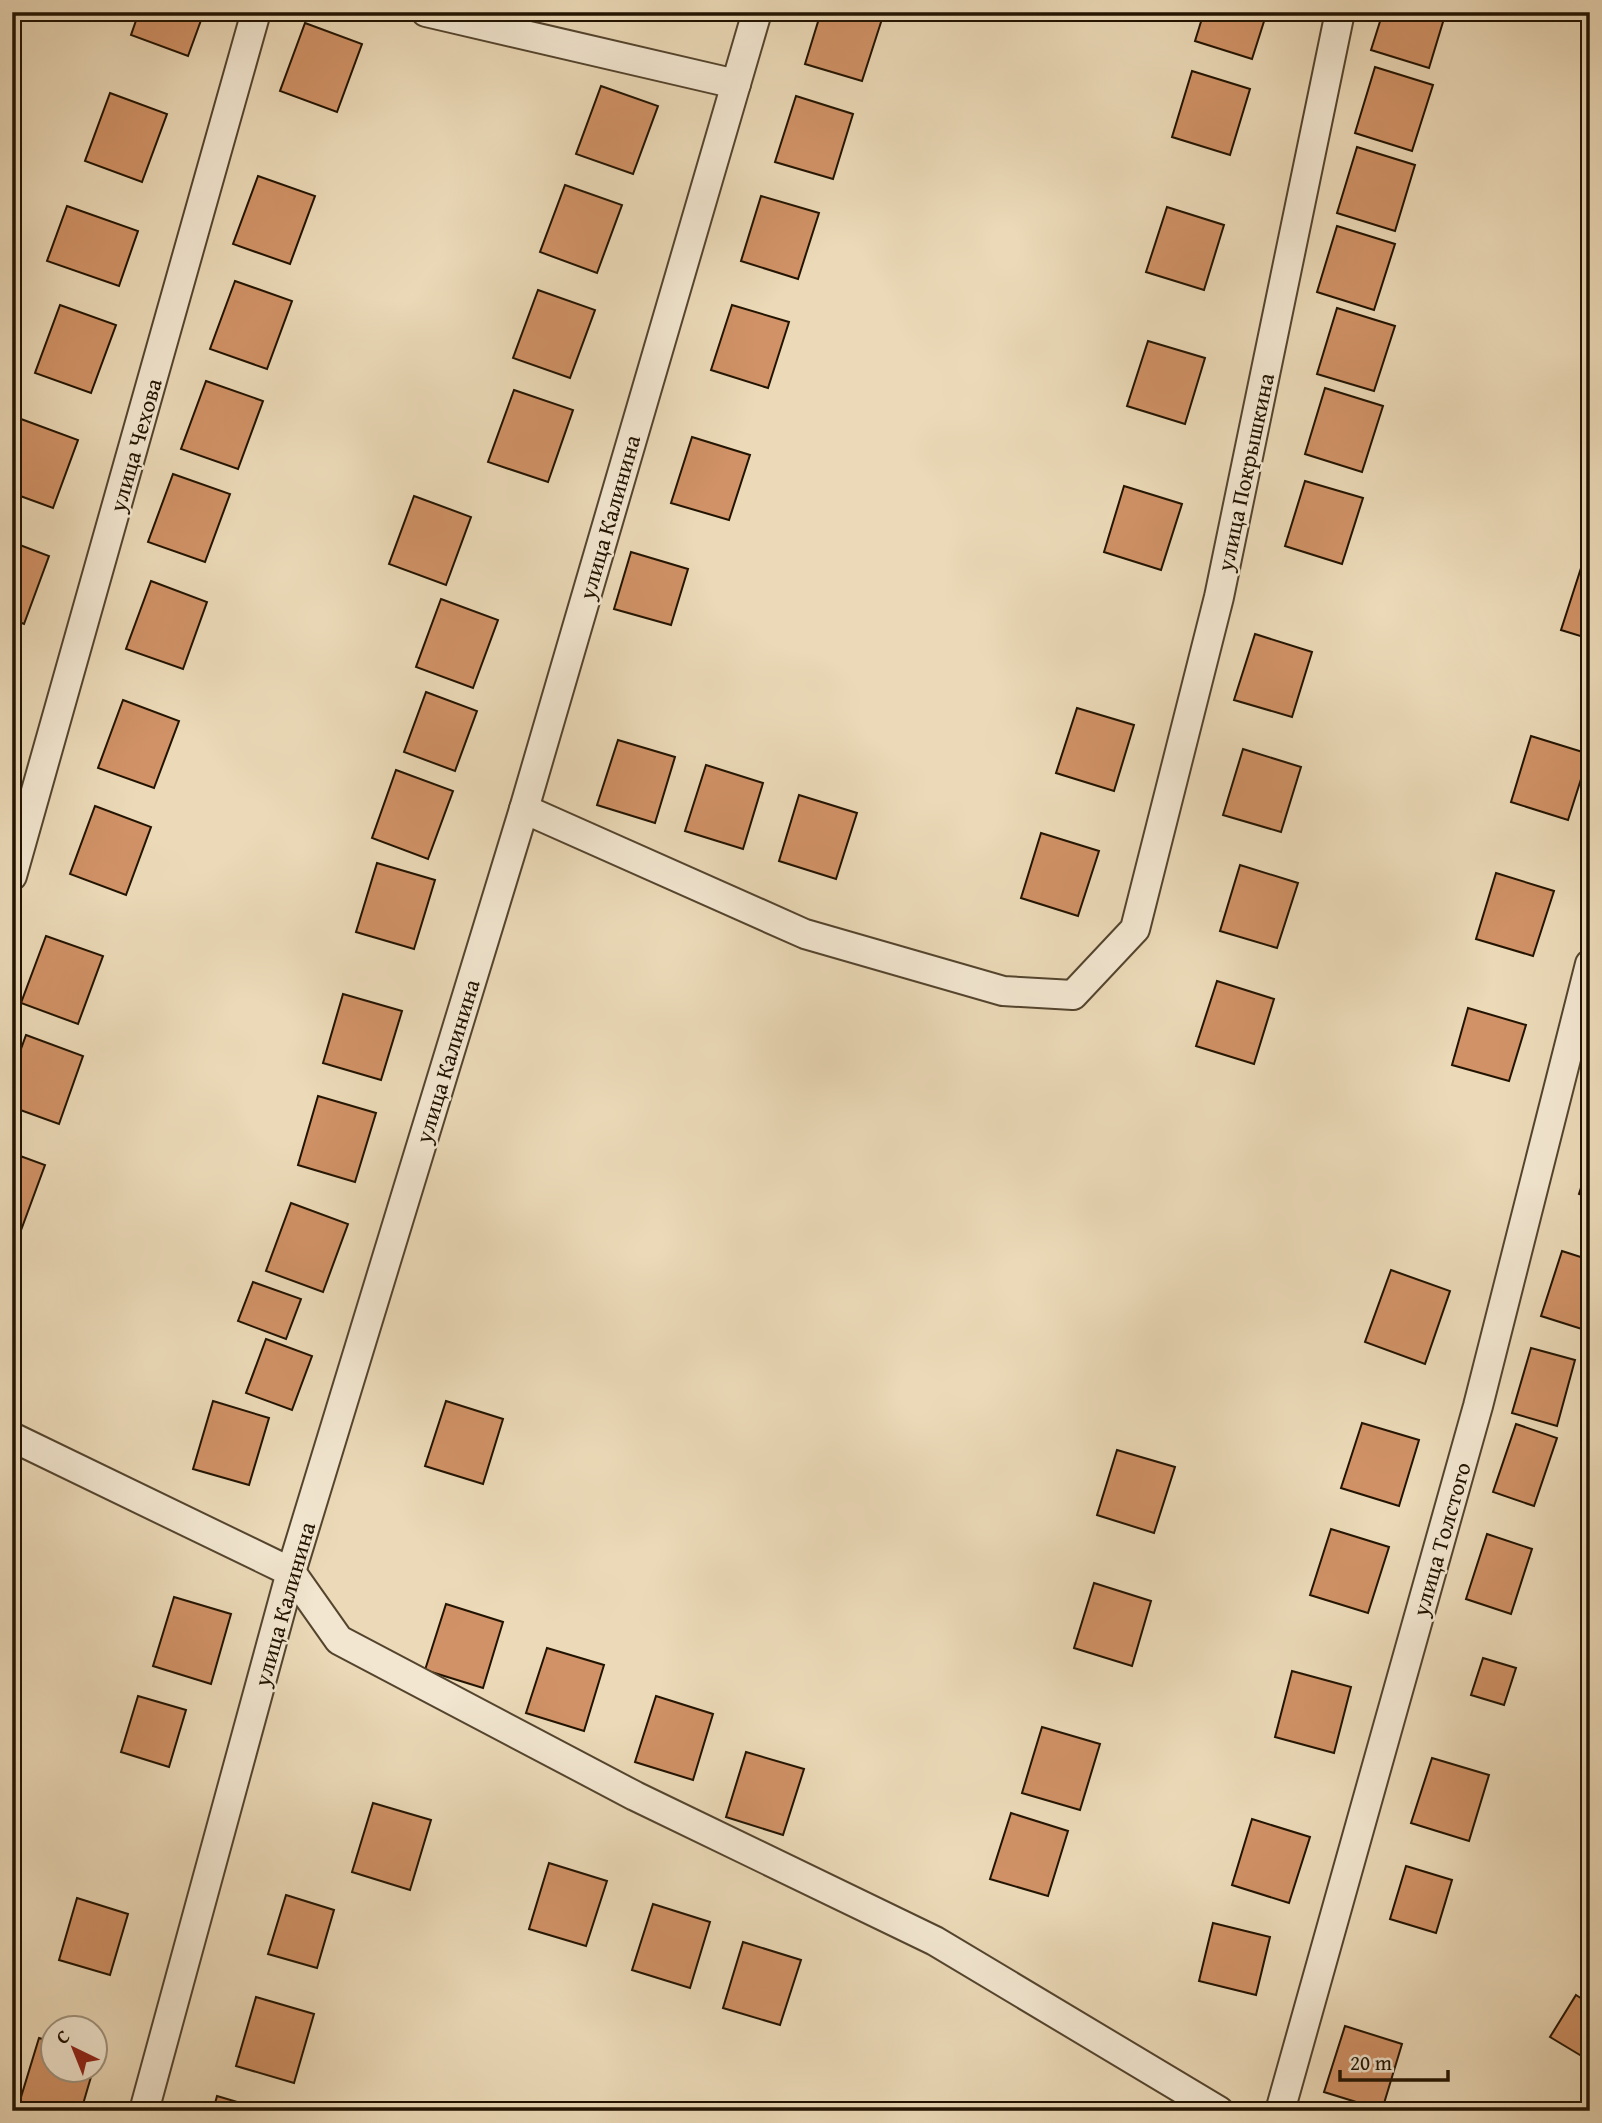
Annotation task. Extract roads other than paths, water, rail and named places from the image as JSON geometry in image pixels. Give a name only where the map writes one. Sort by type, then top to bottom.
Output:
[{"type":"street","name":"улица Чехова","points":[[12,876],[256,12]]},
{"type":"street","points":[[426,12],[736,85]]},
{"type":"street","name":"улица Калинина","points":[[144,2111],[291,1572],[524,809],[757,12]]},
{"type":"street","name":"улица Покрышкина","points":[[524,809],[805,934],[1003,991],[1073,995],[1135,929],[1219,597],[1340,12]]},
{"type":"street","name":"улица Толстого","points":[[1280,2111],[1478,1405],[1590,964]]},
{"type":"street","points":[[12,1437],[291,1572],[339,1640],[635,1796],[934,1941],[1219,2111]]}]
